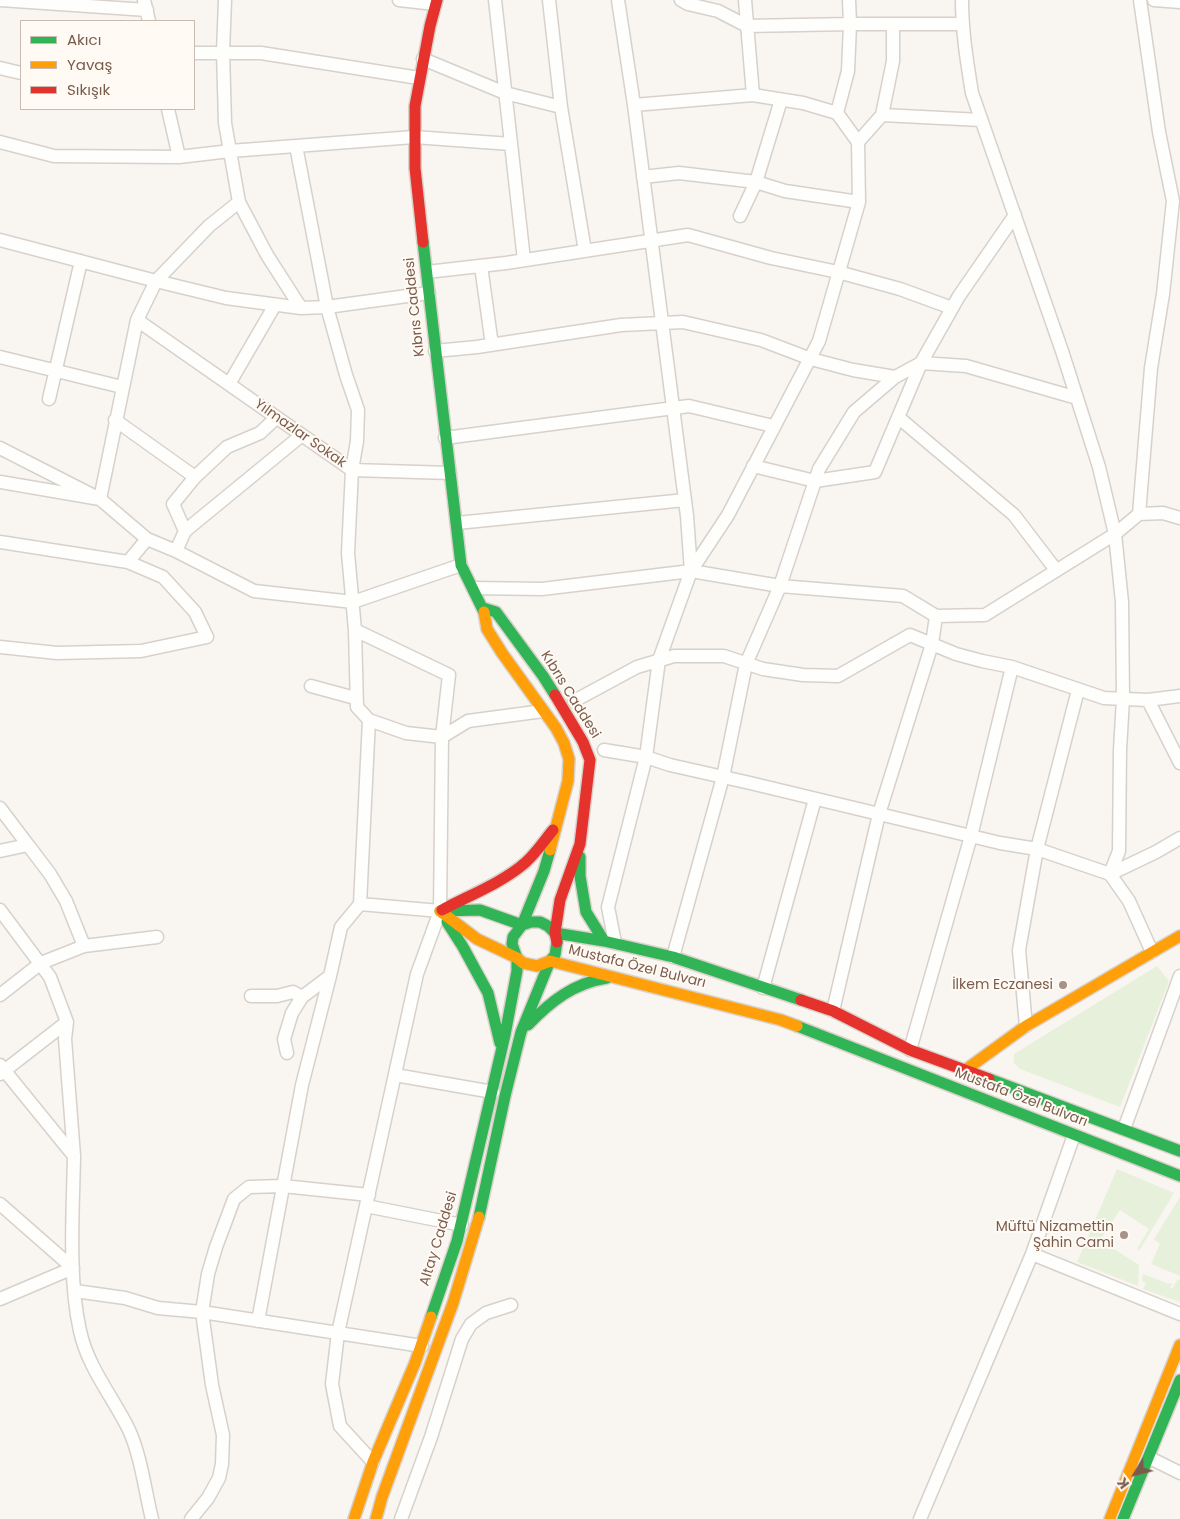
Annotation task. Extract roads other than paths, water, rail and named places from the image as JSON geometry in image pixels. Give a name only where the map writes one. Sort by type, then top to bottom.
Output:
[{"type":"main road","name":"Kıbrıs Caddesi","points":[[436,2],[415,106],[415,168],[461,565],[483,608],[487,629],[556,728],[564,743],[569,759],[568,780],[544,871],[522,925]]},
{"type":"main road","name":"Kıbrıs Caddesi","points":[[483,608],[496,612],[543,676],[583,742],[590,760],[580,844],[560,900],[555,933]]},
{"type":"main road","points":[[502,1050],[488,993],[463,947],[440,912],[476,892],[490,887],[518,868],[556,828]]},
{"type":"main road","points":[[580,844],[580,876],[586,912],[610,942]]},
{"type":"main road","name":"Mustafa Özel Bulvarı","points":[[440,912],[480,910],[522,925],[529,922],[544,923],[555,933],[610,942],[673,957],[833,1011],[910,1050],[1124,1128],[1180,1151]]},
{"type":"main road","name":"Mustafa Özel Bulvarı","points":[[440,912],[477,939],[517,958],[523,963],[537,966],[550,961],[781,1020],[1180,1176]]},
{"type":"main road","points":[[517,958],[512,944],[513,937],[516,930],[522,925]]},
{"type":"main road","points":[[376,1519],[382,1496],[452,1303],[478,1220],[521,1032],[557,948],[555,933]]},
{"type":"main road","points":[[964,1071],[1026,1026],[1152,952],[1180,939]]},
{"type":"main road","name":"Altay Caddesi","points":[[354,1519],[373,1462],[422,1346],[462,1225],[502,1050],[517,971],[517,958]]},
{"type":"main road","points":[[521,1032],[545,1006],[566,992],[584,982],[613,977]]},
{"type":"main road","points":[[1110,1519],[1180,1344]]},
{"type":"main road","points":[[1123,1519],[1150,1458],[1180,1380]]},
{"type":"street","points":[[0,0],[147,11]]},
{"type":"street","points":[[225,0],[223,52],[224,123],[239,202],[267,255],[301,308]]},
{"type":"street","points":[[399,0],[436,2]]},
{"type":"street","points":[[495,0],[524,260]]},
{"type":"street","points":[[549,0],[561,107],[585,251]]},
{"type":"street","points":[[618,0],[652,241],[685,500],[691,571]]},
{"type":"street","points":[[681,0],[688,4],[718,11],[747,26],[962,24]]},
{"type":"street","points":[[745,0],[753,95]]},
{"type":"street","points":[[837,113],[848,71],[849,0]]},
{"type":"street","points":[[962,0],[965,53],[972,93],[1016,215],[1077,398],[1099,467],[1115,534],[1122,602],[1123,699],[1118,851],[1110,874]]},
{"type":"street","points":[[1139,514],[1151,368],[1176,215],[1159,132],[1140,0]]},
{"type":"street","points":[[1154,0],[1180,2]]},
{"type":"street","points":[[858,142],[882,115],[893,61],[893,24]]},
{"type":"street","points":[[195,53],[261,53],[420,78]]},
{"type":"street","points":[[423,59],[505,93],[561,107]]},
{"type":"street","points":[[0,68],[20,73]]},
{"type":"street","points":[[610,942],[608,907],[646,757],[659,660],[691,571],[728,515],[819,341],[859,202],[858,142],[837,113],[803,103],[753,95],[634,105]]},
{"type":"street","points":[[740,216],[756,182],[781,100]]},
{"type":"street","points":[[168,110],[179,157]]},
{"type":"street","points":[[882,115],[981,120]]},
{"type":"street","points":[[0,142],[54,156],[179,157],[230,151],[414,137],[511,144]]},
{"type":"street","points":[[296,146],[327,307],[358,410],[357,440],[352,470],[450,473]]},
{"type":"street","points":[[643,177],[679,173],[756,182],[785,191],[859,202]]},
{"type":"street","points":[[100,499],[137,320],[156,281],[209,226],[239,202]]},
{"type":"street","points":[[753,466],[815,480],[875,472],[921,363],[952,308],[1016,215]]},
{"type":"street","points":[[427,272],[524,260],[688,235],[770,258],[838,272],[900,289],[952,308]]},
{"type":"street","points":[[0,240],[226,298],[301,308],[327,307],[429,293]]},
{"type":"street","points":[[49,399],[81,261]]},
{"type":"street","points":[[481,266],[492,345]]},
{"type":"street","points":[[229,384],[275,304]]},
{"type":"street","name":"Yılmazlar Sokak","points":[[137,320],[352,470],[348,553],[355,630],[355,698]]},
{"type":"street","points":[[435,351],[492,345],[621,325],[683,322],[761,340],[811,358],[853,370],[895,377]]},
{"type":"street","points":[[0,357],[122,387]]},
{"type":"street","points":[[673,957],[723,777],[746,664],[780,586],[819,469],[854,412],[895,377],[921,363],[966,366],[1077,398]]},
{"type":"street","points":[[445,438],[689,406],[774,426]]},
{"type":"street","points":[[898,417],[1014,515],[1056,570]]},
{"type":"street","points":[[185,531],[173,504],[195,477],[226,447],[260,433],[276,418]]},
{"type":"street","points":[[115,420],[195,477]]},
{"type":"street","points":[[176,551],[185,531],[302,435]]},
{"type":"street","points":[[0,448],[100,499],[147,539],[176,551],[254,591],[353,602],[461,565]]},
{"type":"street","points":[[0,482],[100,499]]},
{"type":"street","points":[[457,523],[685,500]]},
{"type":"street","points":[[473,588],[542,589],[691,571],[780,586],[903,596],[936,616],[985,615],[1115,534],[1139,514],[1163,513],[1180,518]]},
{"type":"street","points":[[128,562],[147,539]]},
{"type":"street","points":[[0,542],[128,562],[163,576],[195,612],[206,637],[141,651],[56,653],[0,647]]},
{"type":"street","points":[[833,1011],[879,814],[932,644],[936,616]]},
{"type":"street","points":[[355,630],[449,675],[442,736],[440,912],[417,974],[338,1333],[332,1384],[340,1426],[373,1462]]},
{"type":"street","points":[[574,701],[637,667],[674,656],[724,656],[762,669],[804,675],[838,676],[910,635],[956,654],[1012,667],[1104,698],[1148,700],[1180,696]]},
{"type":"street","points":[[910,1050],[971,836],[1012,667]]},
{"type":"street","points":[[311,686],[355,698],[356,707],[369,720],[406,733],[442,736],[468,721],[543,711]]},
{"type":"street","points":[[1026,1026],[1019,950],[1037,849],[1078,690]]},
{"type":"street","points":[[1148,700],[1180,763]]},
{"type":"street","points":[[258,1321],[302,1085],[341,927],[360,904],[369,720]]},
{"type":"street","points":[[604,750],[646,757],[670,765],[1000,843],[1037,849],[1110,874],[1129,901],[1152,952]]},
{"type":"street","points":[[763,988],[815,799]]},
{"type":"street","points":[[0,808],[50,874],[66,901],[84,946]]},
{"type":"street","points":[[1110,874],[1180,838]]},
{"type":"street","points":[[0,851],[28,845]]},
{"type":"street","points":[[360,904],[440,912]]},
{"type":"street","points":[[0,911],[50,977],[68,1022],[65,1039],[74,1156],[74,1268],[80,1332],[87,1354],[129,1431],[140,1466],[152,1519]]},
{"type":"street","points":[[0,994],[41,963],[84,946],[156,937]]},
{"type":"street","points":[[287,1053],[284,1040],[292,1013],[302,997],[330,976]]},
{"type":"street","points":[[1124,1128],[1180,976]]},
{"type":"street","points":[[251,996],[277,996],[293,992],[302,997]]},
{"type":"street","points":[[68,1022],[2,1070],[74,1156]]},
{"type":"street","points":[[395,1075],[493,1092]]},
{"type":"street","points":[[920,1519],[1032,1254],[1074,1135]]},
{"type":"street","points":[[191,1519],[208,1498],[219,1478],[222,1464],[223,1435],[212,1385],[202,1312],[208,1274],[234,1199],[249,1187],[283,1186],[367,1200],[462,1225]]},
{"type":"street","points":[[0,1204],[74,1268]]},
{"type":"street","points":[[1032,1254],[1180,1314]]},
{"type":"street","points":[[0,1299],[74,1268]]},
{"type":"street","points":[[75,1291],[125,1298],[158,1308],[202,1312],[422,1346]]},
{"type":"street","points":[[401,1519],[431,1437],[462,1339],[471,1324],[486,1313],[511,1304]]},
{"type":"street","points":[[1150,1458],[1180,1473]]},
{"type":"tram line","points":[[1116,1519],[1180,1361]]},
{"type":"place","name":"İlkem Eczanesi","points":[[1063,985]]},
{"type":"place","name":"Müftü Nizamettin Şahin Cami","points":[[1124,1235]]}]
